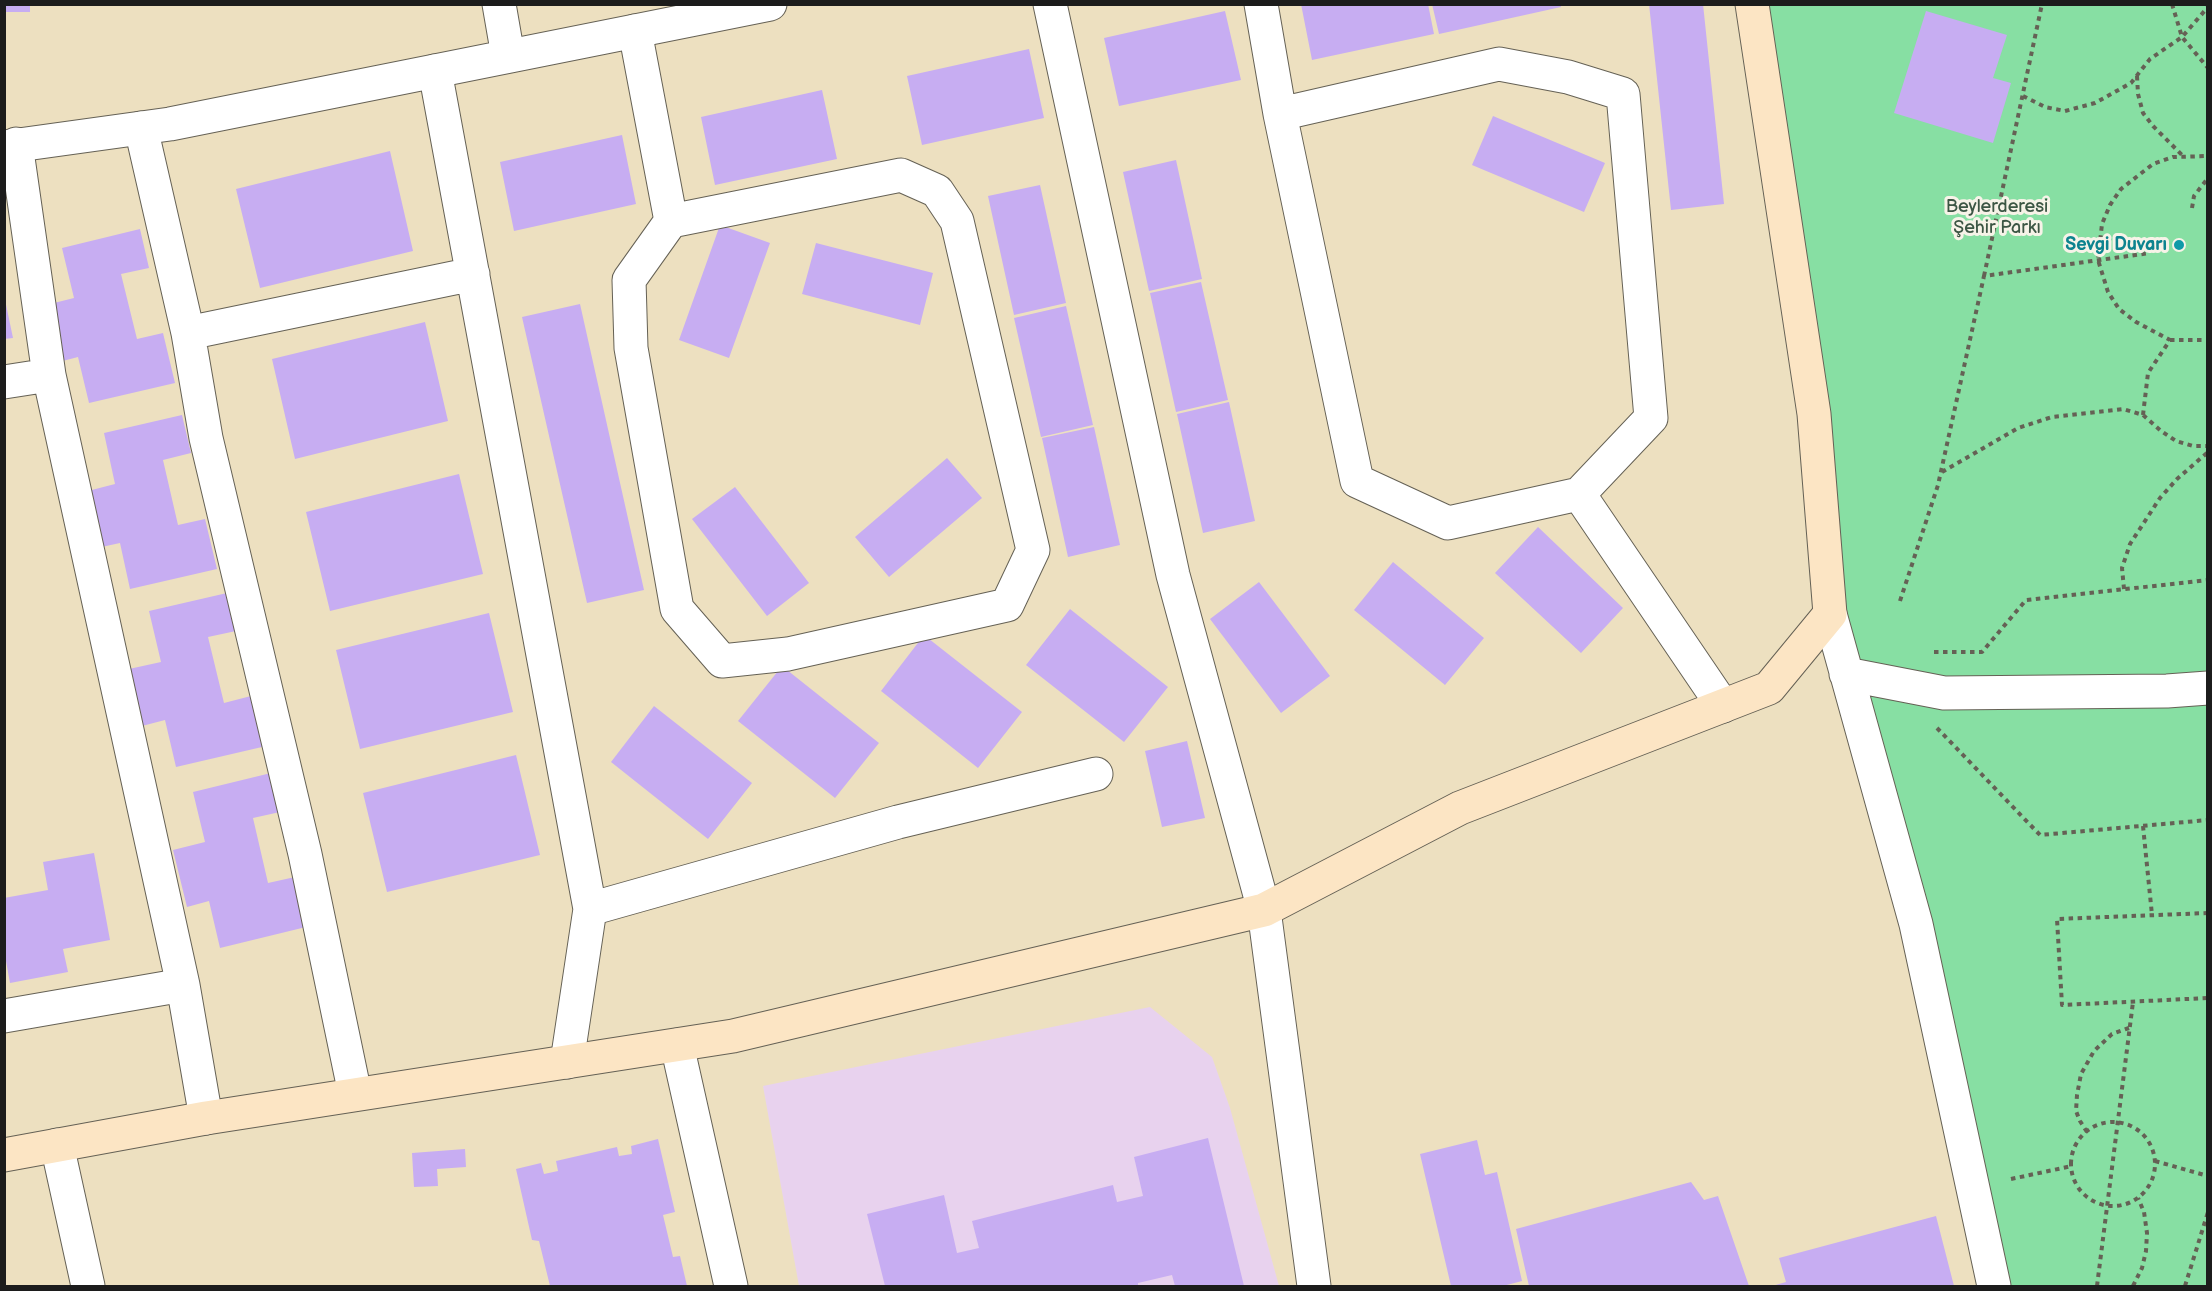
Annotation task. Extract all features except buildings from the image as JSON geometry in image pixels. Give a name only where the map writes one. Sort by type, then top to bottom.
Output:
[{"type":"main road","points":[[4,1155],[206,1118],[733,1036],[1264,910],[1460,808],[1769,688],[1830,614],[1814,414],[1752,4]]},
{"type":"street","points":[[499,4],[508,56]]},
{"type":"street","points":[[206,1118],[183,985],[49,375],[10,145],[170,124],[770,4]]},
{"type":"street","points":[[1050,4],[1173,575],[1264,910],[1314,1287]]},
{"type":"street","points":[[1261,4],[1280,114],[1357,481],[1448,523],[1579,494],[1651,418],[1623,94],[1568,77],[1499,64],[1280,114]]},
{"type":"street","points":[[635,31],[671,221],[629,280],[631,348],[677,609],[722,661],[788,654],[1007,605],[1033,550],[957,221],[937,191],[901,175],[671,221]]},
{"type":"street","points":[[435,71],[590,909],[567,1062]]},
{"type":"street","points":[[141,128],[188,333],[206,438],[305,854],[355,1094]]},
{"type":"street","points":[[188,333],[473,274]]},
{"type":"street","points":[[4,382],[49,375]]},
{"type":"street","points":[[1579,494],[1723,706]]},
{"type":"street","points":[[1830,614],[1916,924],[1994,1287]]},
{"type":"street","points":[[1846,674],[1944,693],[2167,691],[2208,688]]},
{"type":"street","points":[[590,909],[898,822],[1096,774]]},
{"type":"street","points":[[4,1016],[183,985]]},
{"type":"street","points":[[677,1045],[731,1287]]},
{"type":"street","points":[[57,1145],[88,1287]]},
{"type":"path","points":[[1900,601],[1941,472],[2042,4]]},
{"type":"path","points":[[2172,4],[2182,37],[2208,68]]},
{"type":"path","points":[[2023,96],[2045,107],[2065,111],[2096,103],[2130,83],[2150,59],[2182,37],[2208,7]]},
{"type":"path","points":[[2137,75],[2138,94],[2143,113],[2183,156]]},
{"type":"path","points":[[2208,156],[2173,157],[2153,164],[2121,189],[2110,205],[2102,224],[2098,260],[2108,292],[2119,309],[2136,322],[2170,340],[2208,340]]},
{"type":"path","points":[[2192,208],[2194,196],[2208,178]]},
{"type":"path","points":[[1984,276],[2150,253]]},
{"type":"path","points":[[2143,415],[2148,373],[2170,340]]},
{"type":"path","points":[[1941,472],[2018,428],[2052,417],[2123,409],[2143,415],[2176,441],[2193,447],[2208,446]]},
{"type":"path","points":[[2124,589],[2122,568],[2130,544],[2160,498],[2177,479],[2208,452]]},
{"type":"path","points":[[1931,652],[1982,652],[2026,600],[2208,580]]},
{"type":"path","points":[[1930,724],[1939,730],[2040,835],[2208,820]]},
{"type":"path","points":[[2142,826],[2152,915]]},
{"type":"path","points":[[2208,913],[2057,919],[2062,1005],[2208,998]]},
{"type":"path","points":[[2097,1287],[2133,1002]]},
{"type":"path","points":[[2087,1132],[2076,1112],[2081,1074],[2094,1051],[2112,1034],[2130,1028]]},
{"type":"path","points":[[2117,1122],[2132,1126],[2143,1135],[2151,1147],[2155,1161],[2148,1188],[2138,1198],[2124,1204],[2107,1205],[2096,1202],[2085,1195],[2076,1185],[2072,1159],[2075,1146],[2087,1132],[2093,1127],[2117,1122]]},
{"type":"path","points":[[2155,1161],[2208,1176]]},
{"type":"path","points":[[2011,1179],[2072,1166]]},
{"type":"path","points":[[2133,1287],[2142,1268],[2146,1251],[2147,1233],[2144,1212],[2138,1198]]},
{"type":"path","points":[[2185,1287],[2208,1212]]},
{"type":"shaded area","points":[[1150,1007],[1212,1057],[1230,1108],[1279,1286],[799,1286],[763,1086]]},
{"type":"green space","name":"Beylerderesi Şehir Parkı","points":[[1752,5],[2207,5],[2207,1286],[1994,1286],[1846,674]]},
{"type":"place","name":"Sevgi Duvarı","points":[[2179,245]]}]
